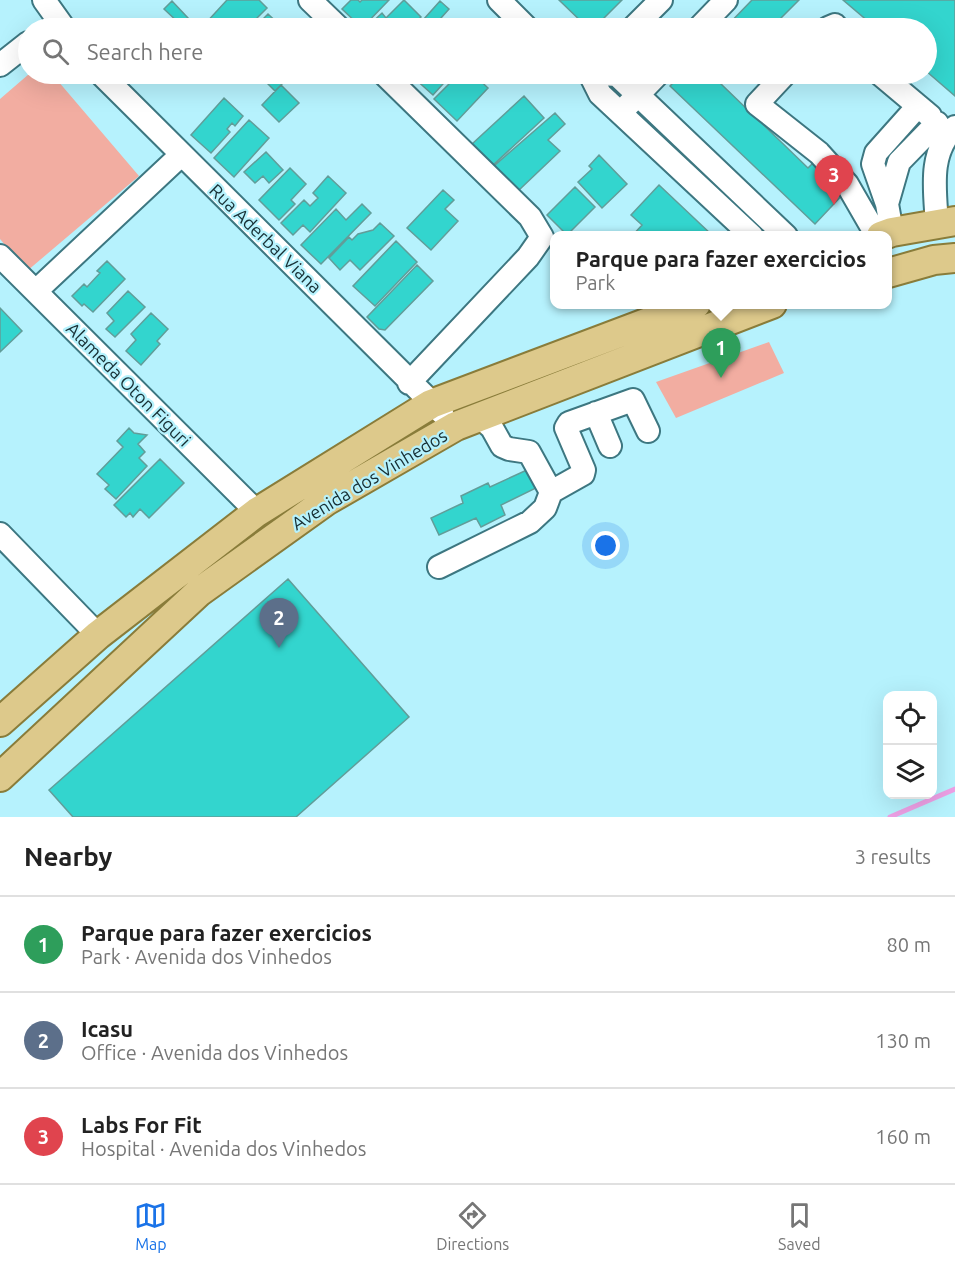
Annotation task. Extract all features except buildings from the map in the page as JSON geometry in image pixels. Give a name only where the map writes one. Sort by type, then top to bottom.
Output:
[{"type":"main road","points":[[892,232],[946,223]]},
{"type":"main road","points":[[892,272],[955,258]]},
{"type":"main road","name":"Avenida dos Vinhedos","points":[[0,722],[98,635],[257,512],[431,404],[683,309]]},
{"type":"main road","name":"Avenida dos Vinhedos","points":[[0,777],[199,592],[326,501],[468,422],[759,309]]},
{"type":"main road","points":[[624,332],[632,358]]},
{"type":"street","points":[[44,0],[53,18]]},
{"type":"street","points":[[310,0],[329,18]]},
{"type":"street","points":[[499,0],[517,18]]},
{"type":"street","points":[[643,18],[661,0]]},
{"type":"street","points":[[709,18],[726,0]]},
{"type":"street","points":[[0,65],[18,52]]},
{"type":"street","name":"Rua Aderbal Viana","points":[[111,84],[339,309],[431,404],[468,422],[492,428],[502,446],[529,452],[551,492]]},
{"type":"street","points":[[394,84],[530,217],[542,237],[528,257],[409,383]]},
{"type":"street","points":[[595,84],[600,94],[747,231]]},
{"type":"street","points":[[626,84],[781,231]]},
{"type":"street","points":[[622,113],[648,84]]},
{"type":"street","points":[[776,84],[757,104],[819,153],[847,184],[881,231]]},
{"type":"street","points":[[892,84],[947,127]]},
{"type":"street","points":[[887,204],[873,164],[876,153],[918,106]]},
{"type":"street","points":[[883,231],[887,204],[899,162],[947,127]]},
{"type":"street","points":[[946,223],[934,168],[947,127]]},
{"type":"street","points":[[36,291],[181,155]]},
{"type":"street","name":"Alameda Oton Figuri","points":[[0,256],[257,512]]},
{"type":"street","points":[[439,567],[530,522],[545,508],[551,492],[580,477],[584,470],[567,425],[633,400],[648,431]]},
{"type":"street","points":[[596,413],[610,446]]},
{"type":"street","points":[[0,534],[98,635]]},
{"type":"shaded area","points":[[18,83],[61,84],[139,176],[27,271],[0,239],[0,99]]},
{"type":"shaded area","points":[[769,342],[784,373],[676,418],[656,382]]},
{"type":"waterway","points":[[890,817],[955,789]]},
{"type":"place","name":"Labs For Fit","points":[[834,205]]},
{"type":"place","name":"Parque para fazer exercicios","points":[[721,378]]},
{"type":"place","name":"Icasu","points":[[279,648]]}]
